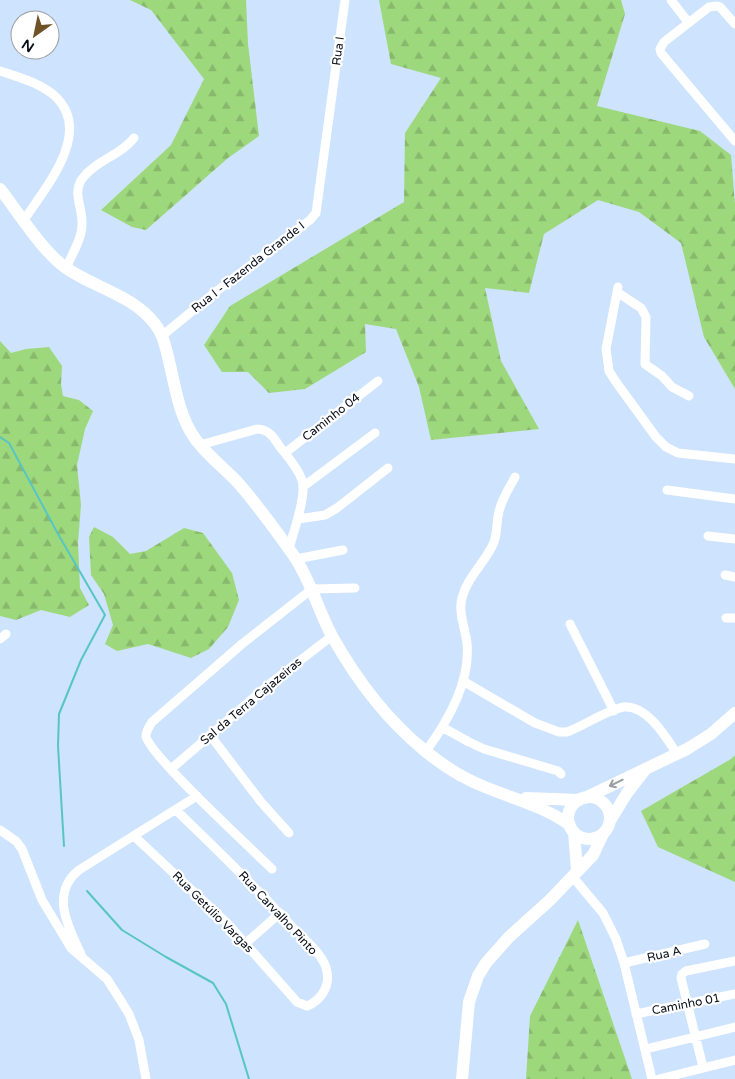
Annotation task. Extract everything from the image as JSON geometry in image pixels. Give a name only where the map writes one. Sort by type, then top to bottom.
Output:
[{"type":"main road","points":[[0,189],[51,255],[66,268],[136,305],[162,334],[188,428],[200,445],[239,484],[292,554],[312,589],[332,636],[359,678],[388,717],[449,769],[495,791],[547,811],[585,839],[592,839],[603,834]]},
{"type":"main road","points":[[574,873],[570,811],[582,799],[677,754],[704,739],[735,713]]},
{"type":"main road","points":[[462,1079],[469,1002],[478,976],[486,963],[509,937],[550,900],[593,854],[610,821],[630,789],[646,769]]},
{"type":"main road","points":[[511,796],[542,800],[593,798],[601,801],[606,806],[610,813],[610,821]]},
{"type":"street","points":[[335,0],[345,1]]},
{"type":"street","points":[[672,0],[688,22]]},
{"type":"street","name":"Rua I","points":[[332,102],[345,1]]},
{"type":"street","points":[[733,135],[661,54],[660,49],[664,42],[709,7],[717,6],[735,24]]},
{"type":"street","points":[[0,71],[36,84],[56,97],[70,123],[70,137],[65,154],[24,220]]},
{"type":"street","name":"Rua I - Fazenda Grande I","points":[[162,334],[314,216],[317,208],[332,102]]},
{"type":"street","points":[[66,268],[80,238],[83,223],[77,189],[82,179],[96,165],[122,151],[134,138]]},
{"type":"street","points":[[689,396],[672,387],[662,376],[645,364],[646,317],[641,308],[617,290],[606,349],[609,371],[616,382],[656,437],[666,447],[678,452],[735,459]]},
{"type":"street","name":"Caminho 04","points":[[285,452],[378,381]]},
{"type":"street","points":[[200,445],[257,429],[270,433],[299,473],[304,486],[292,554],[343,550]]},
{"type":"street","points":[[304,486],[374,433]]},
{"type":"street","points":[[298,518],[325,515],[337,508],[388,468]]},
{"type":"street","points":[[426,751],[442,727],[458,697],[467,656],[467,644],[461,614],[462,598],[494,542],[500,507],[515,477]]},
{"type":"street","points":[[667,490],[735,499]]},
{"type":"street","points":[[708,536],[735,540]]},
{"type":"street","points":[[725,575],[735,577]]},
{"type":"street","points":[[272,869],[171,769],[148,742],[147,730],[152,722],[242,644],[312,589],[355,588]]},
{"type":"street","points":[[570,624],[614,711]]},
{"type":"street","name":"Sal da Terra Cajazeiras","points":[[171,769],[272,682],[332,636]]},
{"type":"street","points":[[463,681],[535,723],[559,732],[573,730],[614,711],[626,707],[631,708],[646,716],[660,727],[677,754]]},
{"type":"street","points":[[442,727],[484,749],[558,771],[560,774]]},
{"type":"street","points":[[210,735],[261,802],[289,833]]},
{"type":"street","points":[[84,961],[66,918],[64,895],[68,881],[79,870],[197,796]]},
{"type":"street","name":"Rua Carvalho Pinto","points":[[176,810],[266,897],[325,965],[328,973],[326,984],[322,995],[314,1003],[307,1006],[302,1005],[287,991]]},
{"type":"street","points":[[0,830],[16,841],[22,849],[42,900],[71,948],[107,979],[129,1014],[139,1040],[146,1079]]},
{"type":"street","name":"Rua Getúlio Vargas","points":[[134,836],[246,943],[287,991]]},
{"type":"street","points":[[574,873],[603,913],[616,939],[624,963],[652,1079]]},
{"type":"street","points":[[246,943],[280,913]]},
{"type":"street","name":"Rua A","points":[[624,963],[705,944]]},
{"type":"street","points":[[703,1067],[681,978],[684,972],[735,962]]},
{"type":"street","name":"Caminho 01","points":[[636,1014],[735,994]]},
{"type":"street","points":[[646,1049],[735,1027]]},
{"type":"street","points":[[660,1079],[694,1074],[703,1067],[735,1060]]},
{"type":"green space","points":[[130,0],[246,0],[248,44],[259,136],[228,158],[146,230],[132,227],[101,210],[171,145],[204,79],[151,10]]},
{"type":"green space","points":[[379,0],[621,0],[625,14],[597,106],[700,131],[731,155],[735,204],[735,389],[704,337],[681,243],[639,212],[598,200],[544,234],[529,293],[485,288],[501,361],[539,429],[431,440],[419,387],[396,329],[365,324],[366,352],[305,389],[269,393],[248,372],[222,372],[204,345],[230,306],[404,202],[405,133],[441,78],[391,64]]},
{"type":"green space","points":[[0,341],[11,353],[26,349],[49,347],[62,366],[61,384],[63,396],[79,400],[93,411],[85,429],[77,465],[81,505],[78,543],[80,588],[89,605],[70,617],[41,610],[16,620],[0,616]]},
{"type":"green space","points":[[94,527],[113,537],[130,554],[146,551],[184,528],[203,533],[232,573],[239,600],[228,627],[209,649],[191,658],[148,644],[117,651],[105,644],[113,625],[104,594],[91,575],[89,537]]},
{"type":"green space","points":[[735,755],[735,882],[658,847],[641,811]]},
{"type":"green space","points":[[578,920],[632,1079],[526,1079],[530,1016]]},
{"type":"waterway","points":[[0,437],[9,443],[58,534],[105,615],[81,660],[59,714],[58,746],[64,846]]},
{"type":"waterway","points":[[87,891],[122,930],[213,983],[226,1004],[249,1079]]}]
